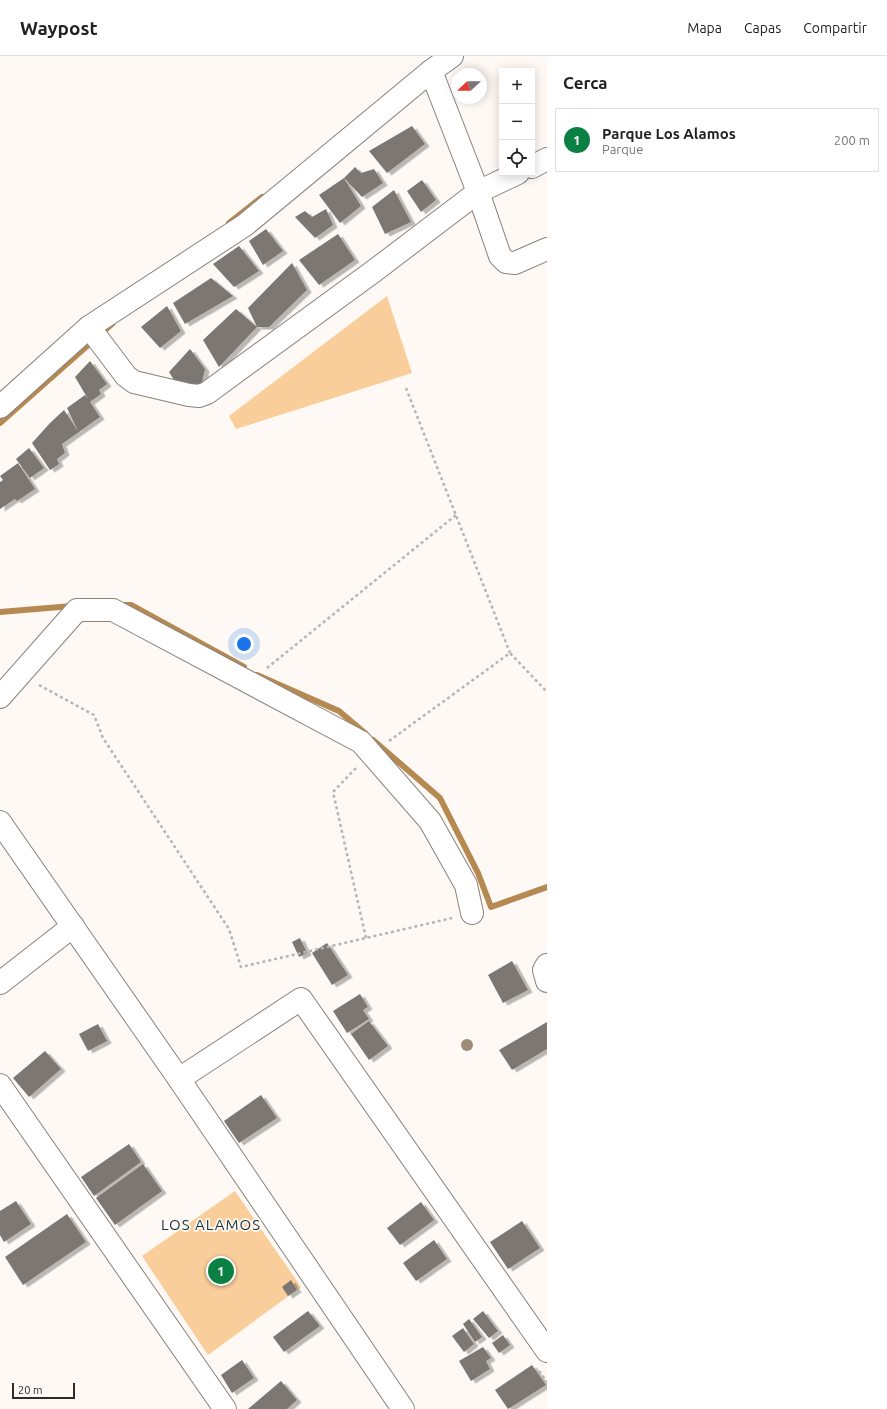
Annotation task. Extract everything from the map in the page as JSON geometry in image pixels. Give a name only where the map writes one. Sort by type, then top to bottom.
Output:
[{"type":"street","points":[[0,407],[89,327],[245,225],[431,71],[452,56]]},
{"type":"street","points":[[431,71],[478,192],[500,256],[506,262],[515,263],[547,249]]},
{"type":"street","points":[[535,165],[547,159]]},
{"type":"street","points":[[89,327],[126,376],[134,382],[199,396],[207,393],[374,272],[478,192],[512,176]]},
{"type":"street","points":[[0,697],[77,610],[113,610],[361,742],[430,821],[466,885],[472,913]]},
{"type":"street","points":[[0,822],[179,1079],[403,1409]]},
{"type":"street","points":[[0,983],[73,926]]},
{"type":"street","points":[[547,965],[544,970],[547,981]]},
{"type":"street","points":[[179,1079],[301,1000],[547,1351]]},
{"type":"street","points":[[0,1085],[225,1409]]},
{"type":"path","points":[[406,388],[510,653],[547,692]]},
{"type":"path","points":[[248,683],[456,515]]},
{"type":"path","points":[[366,938],[333,792],[371,754],[510,653]]},
{"type":"path","points":[[20,674],[94,715],[103,738],[229,929],[241,967],[472,913]]},
{"type":"shaded area","points":[[387,296],[412,373],[236,429],[229,416]]},
{"type":"shaded area","points":[[235,1191],[301,1287],[208,1355],[142,1256]]},
{"type":"building","points":[[412,126],[425,144],[387,173],[369,151]]},
{"type":"building","points":[[355,167],[361,173],[374,169],[383,183],[362,197],[344,178]]},
{"type":"building","points":[[344,178],[361,206],[340,223],[319,195]]},
{"type":"building","points":[[422,180],[436,200],[421,212],[407,191]]},
{"type":"building","points":[[394,190],[411,222],[385,234],[372,207]]},
{"type":"building","points":[[326,209],[333,225],[315,238],[295,217],[305,211],[312,217]]},
{"type":"building","points":[[266,229],[283,251],[263,265],[249,241]]},
{"type":"building","points":[[338,234],[355,260],[319,285],[299,260]]},
{"type":"building","points":[[239,246],[259,271],[234,287],[213,264]]},
{"type":"building","points":[[292,263],[307,290],[269,327],[257,327],[248,308]]},
{"type":"building","points":[[211,278],[233,296],[185,324],[173,303]]},
{"type":"building","points":[[167,306],[181,331],[160,348],[141,327]]},
{"type":"building","points":[[236,309],[257,327],[219,367],[203,340]]},
{"type":"building","points":[[190,349],[205,369],[200,392],[180,390],[169,372]]},
{"type":"building","points":[[90,361],[107,384],[99,390],[101,394],[90,402],[100,417],[62,444],[65,453],[57,459],[59,464],[50,470],[32,443],[64,410],[78,431],[67,408],[85,395],[88,399],[75,377]]},
{"type":"building","points":[[29,448],[44,468],[30,478],[16,459]]},
{"type":"building","points":[[18,463],[35,489],[17,501],[15,499],[0,509],[0,482],[3,480],[0,476]]},
{"type":"building","points":[[300,938],[307,953],[299,957],[292,942]]},
{"type":"building","points":[[327,943],[348,975],[332,985],[312,953]]},
{"type":"building","points":[[512,961],[528,990],[503,1003],[488,975]]},
{"type":"building","points":[[360,994],[368,1007],[363,1010],[369,1019],[347,1033],[333,1011]]},
{"type":"building","points":[[369,1021],[388,1046],[369,1060],[351,1034]]},
{"type":"building","points":[[547,1022],[547,1049],[512,1070],[499,1050]]},
{"type":"building","points":[[98,1024],[107,1041],[88,1051],[79,1034]]},
{"type":"building","points":[[45,1051],[61,1069],[29,1097],[13,1078]]},
{"type":"building","points":[[261,1095],[277,1118],[239,1143],[224,1121]]},
{"type":"building","points":[[129,1144],[141,1162],[94,1196],[81,1177]]},
{"type":"building","points":[[143,1164],[162,1191],[115,1225],[96,1198]]},
{"type":"building","points":[[16,1201],[31,1224],[4,1242],[0,1235],[0,1211]]},
{"type":"building","points":[[421,1202],[434,1220],[400,1245],[387,1228]]},
{"type":"building","points":[[67,1214],[86,1242],[23,1285],[5,1257]]},
{"type":"building","points":[[522,1221],[540,1248],[508,1269],[490,1242]]},
{"type":"building","points":[[434,1240],[447,1259],[416,1281],[403,1263]]},
{"type":"building","points":[[291,1280],[297,1290],[288,1296],[282,1287]]},
{"type":"building","points":[[308,1311],[320,1326],[284,1352],[273,1337]]},
{"type":"building","points":[[483,1311],[498,1331],[489,1338],[473,1319]]},
{"type":"building","points":[[469,1319],[482,1337],[475,1342],[463,1324]]},
{"type":"building","points":[[463,1328],[474,1344],[464,1352],[452,1336]]},
{"type":"building","points":[[503,1335],[510,1345],[499,1353],[492,1343]]},
{"type":"building","points":[[483,1347],[491,1358],[486,1361],[490,1369],[471,1381],[459,1361]]},
{"type":"building","points":[[242,1360],[254,1378],[232,1393],[221,1375]]},
{"type":"building","points":[[532,1365],[546,1385],[508,1409],[495,1390]]},
{"type":"building","points":[[281,1381],[297,1400],[287,1409],[248,1409]]},
{"type":"waterway","points":[[229,223],[262,197]]},
{"type":"waterway","points":[[0,423],[113,323]]},
{"type":"waterway","points":[[119,605],[131,605],[244,667]]},
{"type":"waterway","points":[[0,612],[72,606]]},
{"type":"waterway","points":[[257,675],[339,711],[366,734]]},
{"type":"waterway","points":[[373,740],[440,798],[478,873],[491,907],[547,887]]},
{"type":"place","name":"Parque Los Alamos","points":[[221,1271]]},
{"type":"district","name":"LOS ALAMOS","points":[[211,1225]]}]
